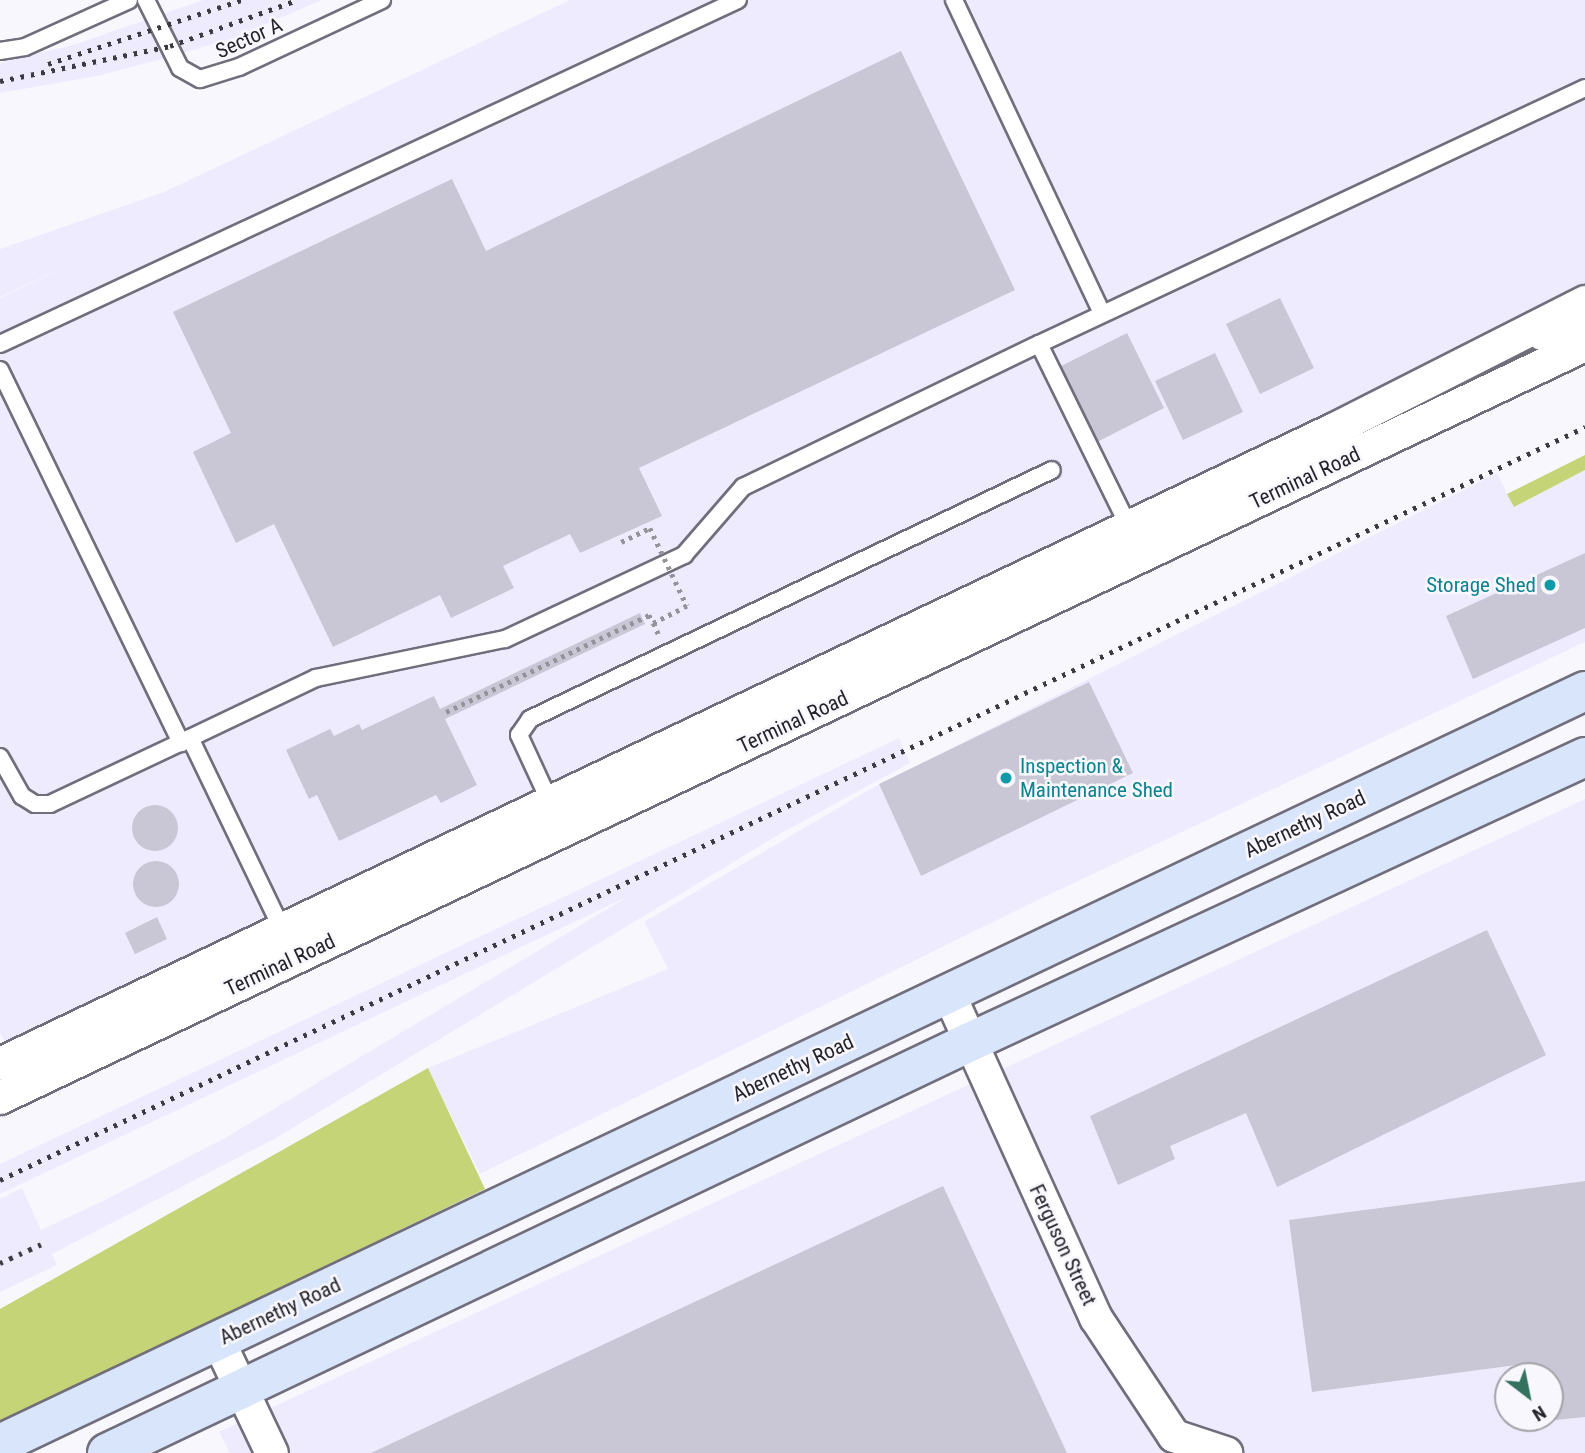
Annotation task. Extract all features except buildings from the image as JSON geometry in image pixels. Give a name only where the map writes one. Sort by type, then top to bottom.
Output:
[{"type":"main road","name":"Abernethy Road","points":[[0,1444],[1585,691]]},
{"type":"main road","points":[[107,1453],[970,1042],[1585,757]]},
{"type":"street","points":[[0,1064],[1447,375],[1585,302]]},
{"type":"street","name":"Terminal Road","points":[[0,1098],[1585,345]]},
{"type":"street","name":"Ferguson Street","points":[[949,993],[1096,1318],[1174,1436],[1226,1453]]},
{"type":"street","points":[[218,1340],[272,1453]]},
{"type":"lane","points":[[0,51],[25,47],[129,0]]},
{"type":"lane","name":"Sector A","points":[[146,0],[185,74],[210,78],[382,0]]},
{"type":"lane","points":[[0,344],[738,0]]},
{"type":"lane","points":[[954,0],[1102,313]]},
{"type":"lane","points":[[0,757],[22,796],[35,804],[50,804],[316,678],[505,639],[684,555],[743,487],[1102,313],[1585,88]]},
{"type":"lane","points":[[1447,375],[1585,323]]},
{"type":"lane","points":[[1038,344],[1129,527]]},
{"type":"lane","points":[[0,370],[282,929]]},
{"type":"lane","points":[[550,802],[519,735],[530,719],[1052,470]]},
{"type":"path","points":[[621,542],[650,528],[687,606],[661,619]]},
{"type":"path","points":[[446,712],[649,615],[653,623]]},
{"type":"shaded area","points":[[203,0],[322,0],[234,38],[166,58],[97,76],[0,93],[0,63],[76,44]]},
{"type":"shaded area","points":[[570,0],[1585,0],[1585,288],[1431,369],[7,1047],[0,1032],[0,298],[88,256],[0,297],[0,249],[164,192]]},
{"type":"shaded area","points":[[1585,470],[1585,642],[1042,898],[480,1174],[428,1068],[668,969],[644,922],[872,788],[1497,473],[1514,507]]},
{"type":"shaded area","points":[[899,738],[910,763],[783,832],[276,1138],[52,1254],[57,1265],[0,1292],[0,1199],[22,1188],[41,1230],[105,1200],[225,1138],[629,896],[0,1194],[0,1164]]},
{"type":"shaded area","points":[[1585,799],[1585,1453],[230,1453],[219,1432]]},
{"type":"green space","points":[[1585,455],[1585,470],[1514,507],[1507,494]]},
{"type":"green space","points":[[428,1068],[485,1189],[0,1423],[0,1309]]},
{"type":"railway","points":[[48,64],[242,0]]},
{"type":"railway","points":[[0,81],[170,46],[297,0]]},
{"type":"railway","points":[[0,1180],[1585,427]]},
{"type":"railway","points":[[0,1263],[46,1242]]},
{"type":"place","name":"Storage Shed","points":[[1550,585]]},
{"type":"place","name":"Inspection & Maintenance Shed","points":[[1006,778]]}]
